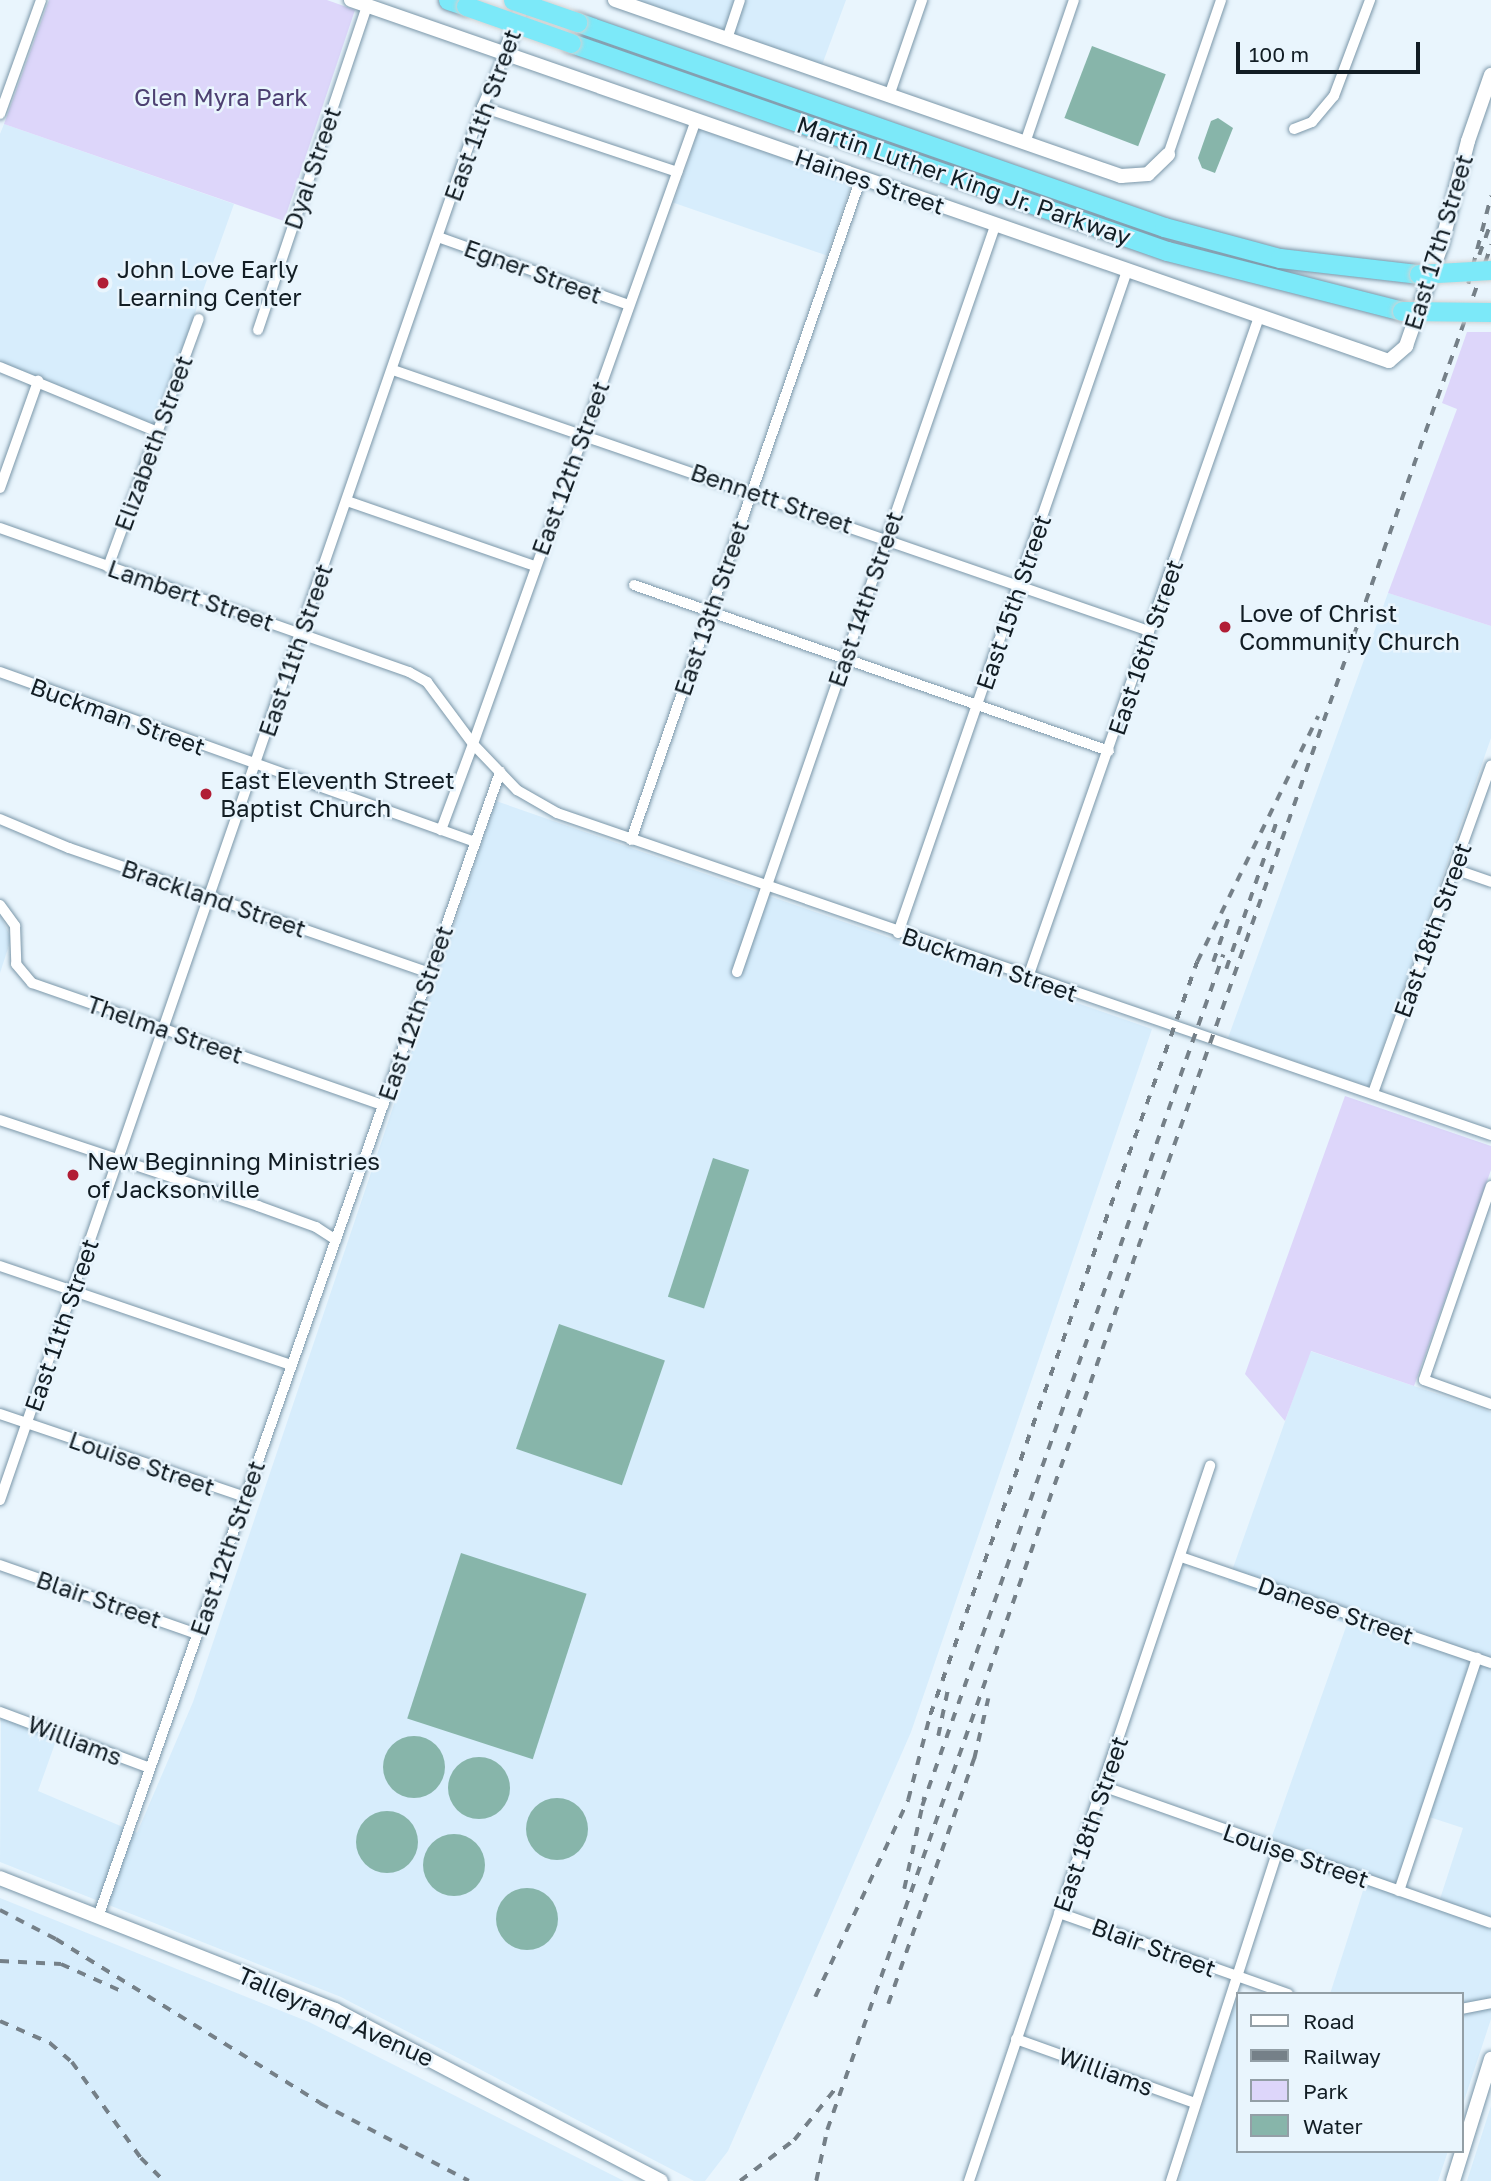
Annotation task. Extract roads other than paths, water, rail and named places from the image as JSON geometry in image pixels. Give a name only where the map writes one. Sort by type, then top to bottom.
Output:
[{"type":"highway","name":"Martin Luther King Jr. Parkway","points":[[513,0],[1164,227],[1280,258],[1419,274],[1491,270]]},
{"type":"highway","name":"Martin Luther King Jr. Parkway","points":[[457,3],[1167,251],[1402,311],[1491,312]]},
{"type":"street","points":[[0,114],[41,0]]},
{"type":"street","name":"Haines Street","points":[[351,0],[1389,361]]},
{"type":"street","name":"East 11th Street","points":[[0,1500],[482,107],[524,0]]},
{"type":"street","points":[[615,0],[1130,178],[1156,169],[1168,155],[1221,0]]},
{"type":"street","points":[[727,39],[740,0]]},
{"type":"street","points":[[889,96],[922,0]]},
{"type":"street","points":[[1026,143],[1074,0]]},
{"type":"street","points":[[1294,129],[1312,122],[1334,96],[1370,0]]},
{"type":"street","name":"Dyal Street","points":[[258,330],[367,6]]},
{"type":"street","name":"East 17th Street","points":[[1389,361],[1406,346],[1442,243],[1468,141],[1491,75]]},
{"type":"street","points":[[482,107],[677,172]]},
{"type":"street","name":"East 12th Street","points":[[442,830],[696,120]]},
{"type":"street","name":"East 13th Street","points":[[631,840],[860,178]]},
{"type":"street","name":"East 14th Street","points":[[737,972],[995,226]]},
{"type":"street","name":"Egner Street","points":[[438,237],[629,304]]},
{"type":"street","name":"East 15th Street","points":[[898,933],[1127,271]]},
{"type":"street","name":"East 16th Street","points":[[1028,977],[1259,317]]},
{"type":"street","name":"Elizabeth Street","points":[[108,567],[199,319]]},
{"type":"street","points":[[0,368],[38,381],[158,432]]},
{"type":"street","name":"Bennett Street","points":[[393,370],[752,491],[1149,631]]},
{"type":"street","points":[[0,488],[38,381]]},
{"type":"street","points":[[347,501],[535,566]]},
{"type":"street","name":"Lambert Street","points":[[0,528],[410,672],[427,682],[473,744]]},
{"type":"street","points":[[634,585],[1109,751]]},
{"type":"street","name":"Buckman Street","points":[[0,672],[475,842]]},
{"type":"street","points":[[473,744],[500,772]]},
{"type":"street","name":"East 18th Street","points":[[1373,1093],[1491,766]]},
{"type":"street","name":"East 12th Street","points":[[98,1917],[500,772]]},
{"type":"street","name":"Buckman Street","points":[[500,772],[517,790],[548,809],[631,840],[1491,1135]]},
{"type":"street","name":"Brackland Street","points":[[0,819],[208,896],[429,973]]},
{"type":"street","points":[[1454,869],[1491,882]]},
{"type":"street","name":"Thelma Street","points":[[0,905],[15,926],[16,964],[32,983],[383,1105]]},
{"type":"street","points":[[0,1120],[316,1227],[335,1240]]},
{"type":"street","points":[[1491,1186],[1424,1380],[1491,1404]]},
{"type":"street","points":[[0,1266],[291,1365]]},
{"type":"street","name":"Louise Street","points":[[0,1414],[245,1497]]},
{"type":"street","name":"East 18th Street","points":[[969,2181],[1210,1466]]},
{"type":"street","name":"Danese Street","points":[[1181,1556],[1491,1663]]},
{"type":"street","name":"Blair Street","points":[[0,1565],[197,1634]]},
{"type":"street","points":[[1399,1891],[1478,1658]]},
{"type":"street","name":"Williams","points":[[0,1712],[150,1768]]},
{"type":"street","name":"Louise Street","points":[[1102,1786],[1491,1923]]},
{"type":"street","points":[[1171,2181],[1278,1849]]},
{"type":"street","name":"Talleyrand Avenue","points":[[0,1878],[335,2010],[661,2181]]},
{"type":"street","name":"Blair Street","points":[[1059,1913],[1282,1992]]},
{"type":"street","points":[[1463,2009],[1491,2003]]},
{"type":"street","name":"Williams","points":[[1016,2039],[1195,2103]]},
{"type":"street","points":[[1463,2149],[1491,2059]]},
{"type":"street","points":[[1453,2181],[1462,2153]]},
{"type":"water","points":[[1092,46],[1166,74],[1138,146],[1064,118]]},
{"type":"water","points":[[1218,118],[1233,128],[1215,173],[1202,168],[1198,158],[1211,121]]},
{"type":"water","points":[[713,1158],[749,1170],[704,1309],[668,1297]]},
{"type":"water","points":[[559,1324],[665,1360],[622,1485],[516,1449]]},
{"type":"water","points":[[461,1553],[587,1594],[533,1759],[407,1718]]},
{"type":"water","points":[[414,1736],[436,1745],[445,1767],[436,1789],[414,1798],[392,1789],[383,1767],[392,1745]]},
{"type":"water","points":[[479,1757],[501,1766],[510,1788],[501,1810],[479,1819],[457,1810],[448,1788],[457,1766]]},
{"type":"water","points":[[557,1798],[579,1807],[588,1829],[579,1851],[557,1860],[535,1851],[526,1829],[535,1807]]},
{"type":"water","points":[[387,1811],[409,1820],[418,1842],[409,1864],[387,1873],[365,1864],[356,1842],[365,1820]]},
{"type":"water","points":[[454,1834],[476,1843],[485,1865],[476,1887],[454,1896],[432,1887],[423,1865],[432,1843]]},
{"type":"water","points":[[527,1888],[549,1897],[558,1919],[549,1941],[527,1950],[505,1941],[496,1919],[505,1897]]},
{"type":"railway","points":[[1468,284],[1491,196]]},
{"type":"railway","points":[[1479,255],[1491,222]]},
{"type":"railway","points":[[816,2181],[827,2130],[1491,245]]},
{"type":"railway","points":[[815,1997],[908,1800],[930,1715],[1197,962],[1318,716]]},
{"type":"railway","points":[[1226,969],[1278,817]]},
{"type":"railway","points":[[1213,962],[1229,916]]},
{"type":"railway","points":[[922,1806],[1223,955]]},
{"type":"railway","points":[[938,1736],[948,1688]]},
{"type":"railway","points":[[888,2004],[974,1759],[988,1699]]},
{"type":"railway","points":[[904,1889],[924,1797]]},
{"type":"railway","points":[[0,1910],[56,1939],[320,2103],[469,2181]]},
{"type":"railway","points":[[0,1961],[61,1964],[121,1991]]},
{"type":"railway","points":[[0,2021],[50,2043],[72,2062],[141,2158],[164,2181]]},
{"type":"railway","points":[[740,2181],[794,2140],[835,2089]]},
{"type":"place","name":"John Love Early Learning Center","points":[[103,283]]},
{"type":"place","name":"Love of Christ Community Church","points":[[1225,627]]},
{"type":"place","name":"East Eleventh Street Baptist Church","points":[[206,794]]},
{"type":"place","name":"New Beginning Ministries of Jacksonville","points":[[73,1175]]},
{"type":"park label","name":"Glen Myra Park","points":[[221,97]]}]
